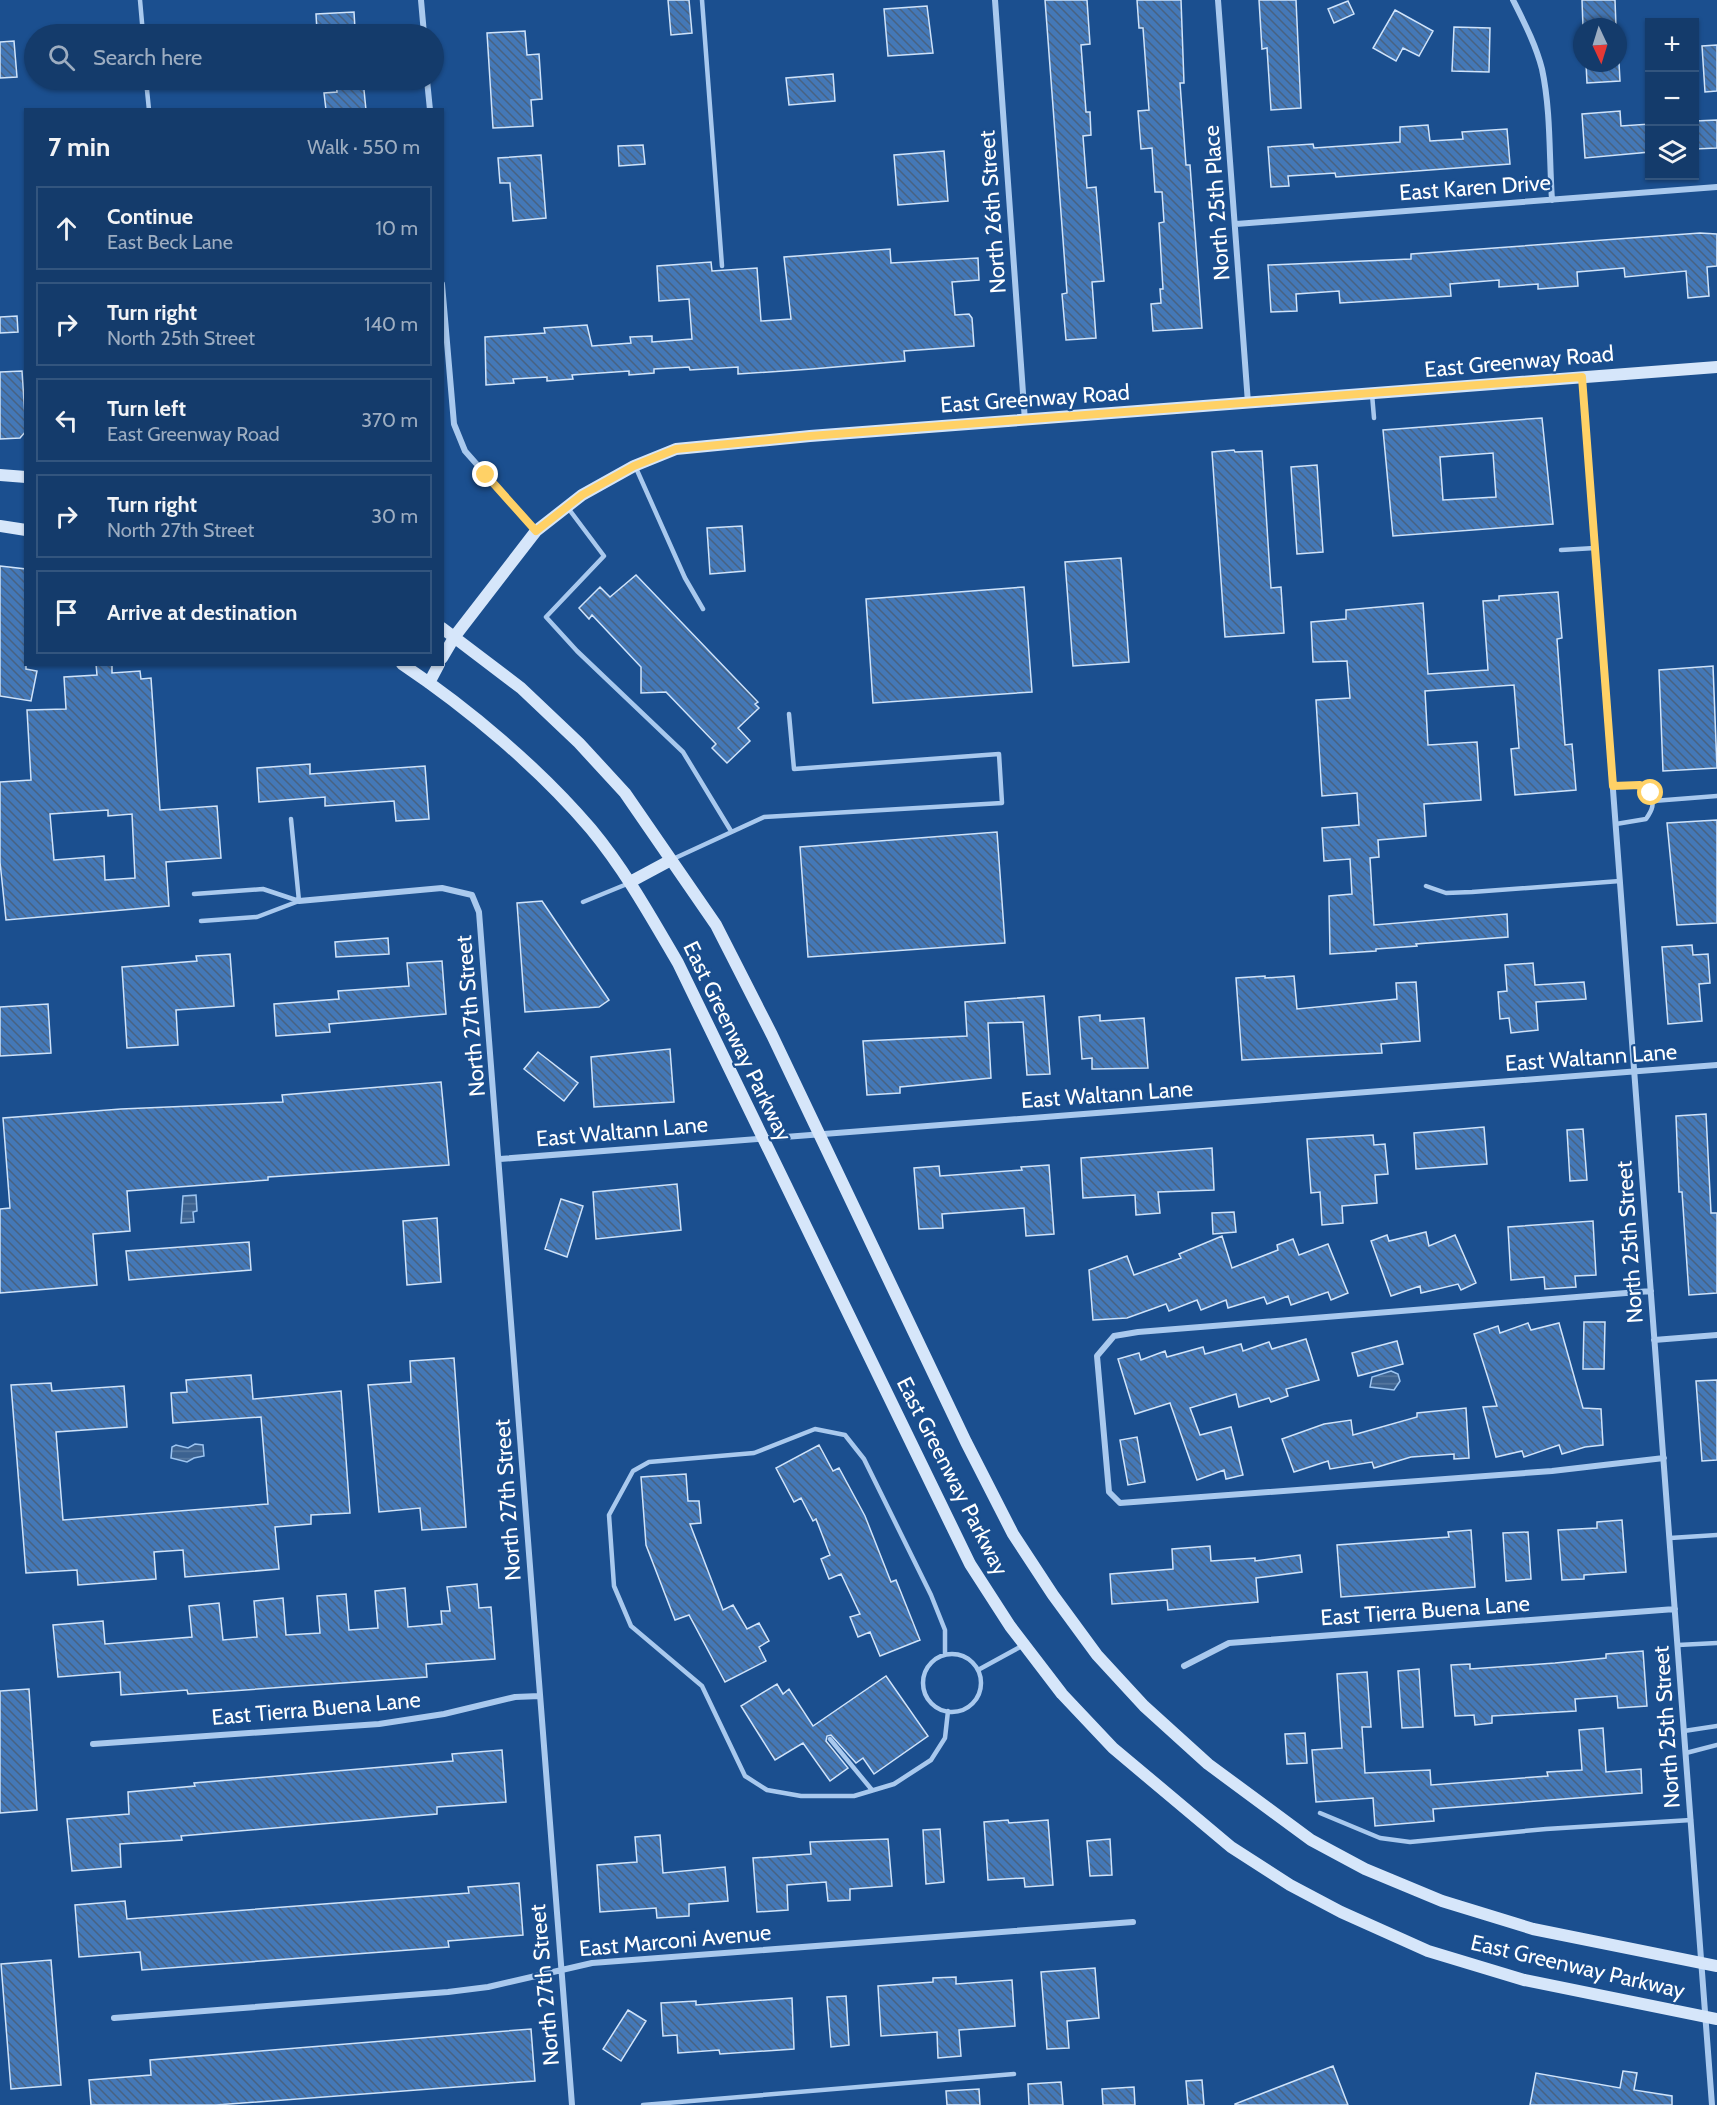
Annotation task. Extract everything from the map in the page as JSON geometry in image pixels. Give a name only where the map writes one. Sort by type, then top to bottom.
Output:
[{"type":"main road","name":"East Greenway Road","points":[[444,655],[455,636],[536,531],[582,495],[634,466],[676,449],[719,443],[1717,367]]},
{"type":"main road","points":[[0,475],[24,477]]},
{"type":"main road","points":[[0,526],[24,530]]},
{"type":"main road","name":"East Greenway Parkway","points":[[444,629],[521,688],[579,743],[625,793],[716,925],[966,1442],[1013,1534],[1053,1595],[1097,1655],[1144,1706],[1208,1764],[1311,1840],[1365,1869],[1442,1900],[1533,1929],[1717,1966]]},
{"type":"main road","name":"East Greenway Parkway","points":[[405,666],[488,729],[543,780],[591,829],[630,882],[678,963],[970,1564],[1025,1645],[1062,1694],[1113,1748],[1231,1847],[1290,1885],[1341,1912],[1428,1952],[1524,1980],[1712,2018]]},
{"type":"main road","points":[[429,682],[438,666]]},
{"type":"main road","points":[[630,882],[671,860]]},
{"type":"street","points":[[422,0],[423,24]]},
{"type":"street","name":"North 26th Street","points":[[995,0],[1025,421]]},
{"type":"street","name":"North 25th Place","points":[[1218,0],[1248,403]]},
{"type":"street","points":[[1513,0],[1535,46],[1542,69],[1546,95],[1552,200]]},
{"type":"street","points":[[428,90],[430,108]]},
{"type":"street","name":"East Karen Drive","points":[[1236,224],[1717,187]]},
{"type":"street","points":[[444,308],[454,424],[465,451],[536,531]]},
{"type":"street","name":"North 25th Street","points":[[1582,377],[1701,1963],[1712,2018],[1712,2105]]},
{"type":"street","name":"North 27th Street","points":[[298,901],[442,888],[472,895],[479,912],[572,2105]]},
{"type":"street","name":"East Waltann Lane","points":[[500,1159],[1717,1065]]},
{"type":"street","points":[[1651,1291],[1138,1332],[1114,1336],[1097,1356],[1109,1492],[1120,1503],[1552,1471],[1664,1458]]},
{"type":"street","points":[[1654,1340],[1717,1335]]},
{"type":"street","name":"East Tierra Buena Lane","points":[[1184,1666],[1229,1644],[1675,1609]]},
{"type":"street","name":"East Tierra Buena Lane","points":[[93,1744],[379,1724],[444,1714],[515,1697],[540,1696]]},
{"type":"street","name":"East Marconi Avenue","points":[[114,2018],[448,1992],[489,1987],[591,1963],[1133,1922]]},
{"type":"lane","points":[[140,0],[142,24]]},
{"type":"lane","points":[[702,0],[722,266]]},
{"type":"lane","points":[[147,90],[149,108]]},
{"type":"lane","points":[[1372,394],[1374,418]]},
{"type":"lane","points":[[634,466],[685,578],[703,609]]},
{"type":"lane","points":[[567,506],[604,556],[546,617],[577,651],[683,752],[731,831]]},
{"type":"lane","points":[[1561,550],[1595,548]]},
{"type":"lane","points":[[671,860],[764,817],[1002,803],[999,754],[794,769],[789,714]]},
{"type":"lane","points":[[1613,786],[1640,785],[1651,793],[1654,809],[1646,819],[1616,824]]},
{"type":"lane","points":[[1653,801],[1717,796]]},
{"type":"lane","points":[[291,819],[298,901]]},
{"type":"lane","points":[[1426,886],[1446,893],[1620,881]]},
{"type":"lane","points":[[583,902],[630,882]]},
{"type":"lane","points":[[195,894],[263,889],[298,901]]},
{"type":"lane","points":[[201,921],[257,917],[298,901]]},
{"type":"lane","points":[[945,1654],[945,1630],[931,1595],[864,1459],[845,1435],[815,1429],[754,1453],[649,1462],[633,1471],[609,1515],[614,1586],[631,1626],[702,1686],[746,1776],[767,1790],[801,1796],[854,1796],[894,1784],[931,1760],[945,1737],[948,1711]]},
{"type":"lane","points":[[1670,1538],[1717,1535]]},
{"type":"lane","points":[[1678,1645],[1717,1643]]},
{"type":"lane","points":[[978,1670],[1025,1645]]},
{"type":"lane","points":[[945,1654],[965,1656],[978,1670],[981,1689],[976,1699],[961,1711],[948,1711],[934,1706],[927,1699],[922,1681],[929,1664],[945,1654]]},
{"type":"lane","points":[[1684,1731],[1717,1726]]},
{"type":"lane","points":[[830,1739],[872,1790]]},
{"type":"lane","points":[[1686,1753],[1717,1745]]},
{"type":"lane","points":[[1320,1813],[1380,1838],[1410,1842],[1546,1828],[1691,1820]]},
{"type":"lane","points":[[644,2105],[1014,2074]]},
{"type":"water","points":[[196,1195],[197,1211],[193,1212],[194,1222],[181,1223],[183,1196]]},
{"type":"water","points":[[1391,1371],[1398,1374],[1400,1381],[1394,1390],[1370,1387],[1372,1377]]},
{"type":"water","points":[[195,1444],[203,1445],[204,1456],[187,1462],[171,1458],[172,1447],[176,1445],[188,1448]]},
{"type":"building","points":[[668,0],[689,0],[692,33],[671,35]]},
{"type":"building","points":[[1045,0],[1087,0],[1090,44],[1081,45],[1086,112],[1090,112],[1091,135],[1083,136],[1087,188],[1096,187],[1104,281],[1092,282],[1096,338],[1066,340],[1062,294],[1067,293]]},
{"type":"building","points":[[1137,0],[1181,0],[1184,83],[1180,83],[1186,165],[1190,165],[1202,328],[1153,331],[1151,304],[1161,303],[1160,289],[1163,289],[1159,223],[1164,222],[1162,192],[1155,192],[1152,148],[1141,149],[1138,111],[1149,110],[1143,28],[1139,28]]},
{"type":"building","points":[[1259,0],[1296,0],[1301,108],[1271,110],[1267,48],[1262,49]]},
{"type":"building","points":[[1582,0],[1615,0],[1616,18],[1583,18]]},
{"type":"building","points":[[1348,1],[1354,14],[1334,23],[1328,9]]},
{"type":"building","points":[[927,6],[933,53],[888,56],[884,9]]},
{"type":"building","points":[[1395,10],[1433,31],[1419,56],[1403,48],[1396,61],[1373,48]]},
{"type":"building","points":[[354,12],[355,24],[317,24],[316,14]]},
{"type":"building","points":[[1454,27],[1490,28],[1489,72],[1452,71]]},
{"type":"building","points":[[525,31],[527,55],[539,54],[542,99],[531,100],[533,126],[493,128],[487,33]]},
{"type":"building","points":[[14,41],[17,77],[0,78],[0,42]]},
{"type":"building","points":[[1717,45],[1717,91],[1705,92],[1702,46]]},
{"type":"building","points":[[1586,72],[1620,72],[1620,81],[1587,83]]},
{"type":"building","points":[[833,74],[835,101],[789,105],[786,78]]},
{"type":"building","points":[[337,90],[364,90],[366,108],[326,108],[324,93],[337,92]]},
{"type":"building","points":[[1620,111],[1621,126],[1645,124],[1645,152],[1585,158],[1582,114]]},
{"type":"building","points":[[1717,120],[1717,148],[1699,149],[1699,121]]},
{"type":"building","points":[[1428,125],[1430,141],[1463,139],[1462,132],[1507,129],[1510,164],[1336,177],[1335,173],[1288,176],[1289,186],[1271,187],[1268,147],[1313,144],[1314,148],[1400,142],[1400,127]]},
{"type":"building","points":[[643,145],[645,164],[619,166],[618,146]]},
{"type":"building","points":[[944,151],[948,201],[898,205],[894,155]]},
{"type":"building","points":[[541,155],[546,218],[513,221],[510,183],[500,183],[498,158]]},
{"type":"building","points":[[1700,233],[1717,234],[1717,266],[1707,267],[1709,296],[1688,298],[1686,271],[1625,277],[1624,268],[1577,272],[1578,286],[1538,289],[1538,284],[1499,287],[1499,280],[1450,284],[1451,296],[1340,303],[1339,291],[1296,294],[1297,311],[1271,312],[1268,265],[1411,259],[1411,254]]},
{"type":"building","points":[[890,249],[891,263],[978,258],[979,280],[952,282],[955,315],[969,314],[972,318],[974,346],[904,351],[905,361],[812,369],[738,374],[738,367],[690,370],[689,367],[654,369],[654,373],[629,375],[629,371],[572,375],[573,379],[547,381],[547,377],[513,379],[514,383],[486,385],[485,337],[545,333],[544,328],[587,325],[592,346],[631,343],[630,337],[652,336],[652,342],[692,339],[689,299],[659,301],[657,266],[711,262],[712,271],[757,268],[761,321],[791,319],[784,257]]},
{"type":"building","points":[[17,316],[18,332],[0,333],[0,317]]},
{"type":"building","points":[[22,371],[24,433],[20,438],[0,439],[0,372]]},
{"type":"building","points":[[1542,418],[1553,524],[1393,536],[1383,430]],"holes":[[[1493,453],[1496,497],[1443,500],[1440,457]]]},
{"type":"building","points":[[1234,450],[1235,452],[1262,451],[1271,588],[1281,587],[1284,633],[1225,637],[1212,452]]},
{"type":"building","points":[[1317,465],[1323,552],[1297,554],[1291,467]]},
{"type":"building","points":[[742,526],[745,571],[710,574],[707,528]]},
{"type":"building","points":[[1121,558],[1129,662],[1073,666],[1065,562]]},
{"type":"building","points":[[0,566],[24,569],[24,666],[26,669],[37,671],[31,701],[0,696]]},
{"type":"building","points":[[636,575],[758,702],[755,704],[759,708],[738,728],[750,741],[727,763],[712,748],[716,744],[666,692],[641,693],[641,667],[592,615],[589,619],[579,608],[600,587],[610,597]]},
{"type":"building","points":[[1024,587],[1032,692],[873,703],[866,599]]},
{"type":"building","points":[[1558,592],[1562,638],[1557,639],[1565,745],[1572,744],[1576,790],[1515,795],[1511,749],[1519,748],[1514,685],[1425,691],[1428,745],[1477,742],[1481,800],[1424,804],[1426,836],[1378,840],[1379,857],[1370,858],[1374,925],[1507,914],[1508,937],[1330,954],[1329,896],[1352,894],[1350,859],[1324,861],[1322,828],[1359,825],[1357,793],[1322,796],[1316,700],[1350,698],[1347,661],[1313,662],[1311,622],[1346,619],[1346,610],[1423,603],[1428,674],[1488,670],[1483,601],[1499,600],[1499,596]]},
{"type":"building","points":[[96,666],[112,666],[112,673],[140,671],[141,679],[151,678],[160,810],[217,806],[221,858],[166,862],[169,906],[6,920],[0,862],[0,782],[31,780],[27,710],[66,709],[64,677],[97,675]],"holes":[[[108,810],[108,816],[132,814],[135,878],[105,880],[104,856],[54,860],[50,814]]]},
{"type":"building","points":[[1713,666],[1717,768],[1663,771],[1659,670]]},
{"type":"building","points":[[310,764],[310,774],[425,766],[429,819],[396,821],[394,801],[325,806],[325,797],[259,802],[257,768]]},
{"type":"building","points":[[1717,820],[1717,923],[1677,925],[1667,823]]},
{"type":"building","points":[[997,832],[1005,943],[808,957],[800,847]]},
{"type":"building","points":[[542,901],[609,1000],[599,1007],[525,1012],[517,903]]},
{"type":"building","points":[[388,938],[389,954],[336,957],[335,942]]},
{"type":"building","points":[[1692,945],[1693,955],[1708,954],[1710,983],[1699,984],[1702,1021],[1668,1024],[1662,947]]},
{"type":"building","points":[[230,954],[234,1006],[176,1010],[178,1045],[127,1048],[122,967],[197,961],[196,956]]},
{"type":"building","points":[[442,961],[446,1014],[329,1024],[330,1032],[276,1036],[274,1004],[339,999],[338,991],[409,986],[407,963]]},
{"type":"building","points":[[1533,963],[1535,985],[1584,982],[1586,999],[1536,1002],[1538,1030],[1511,1033],[1509,1018],[1500,1019],[1498,992],[1507,991],[1505,965]]},
{"type":"building","points":[[1265,976],[1265,978],[1294,976],[1297,1009],[1397,999],[1396,983],[1416,982],[1420,1041],[1381,1044],[1382,1053],[1242,1060],[1236,978]]},
{"type":"building","points":[[1044,996],[1050,1074],[1027,1075],[1023,1022],[988,1023],[991,1078],[900,1087],[900,1093],[867,1095],[863,1041],[967,1036],[965,1002]]},
{"type":"building","points":[[48,1004],[51,1053],[0,1056],[0,1007]]},
{"type":"building","points":[[1100,1015],[1100,1021],[1144,1018],[1148,1068],[1092,1069],[1092,1058],[1082,1059],[1079,1017]]},
{"type":"building","points":[[670,1049],[674,1102],[594,1107],[591,1057]]},
{"type":"building","points":[[538,1052],[578,1083],[564,1101],[524,1069]]},
{"type":"building","points":[[441,1082],[449,1165],[268,1177],[268,1180],[127,1191],[130,1231],[93,1234],[97,1285],[0,1293],[0,1209],[10,1208],[3,1118],[121,1109],[283,1102],[282,1095]]},
{"type":"building","points":[[1706,1114],[1711,1213],[1717,1213],[1717,1293],[1689,1295],[1682,1192],[1679,1192],[1676,1116]]},
{"type":"building","points":[[1484,1127],[1487,1164],[1416,1169],[1414,1133]]},
{"type":"building","points":[[1583,1129],[1587,1180],[1570,1181],[1567,1130]]},
{"type":"building","points":[[1373,1135],[1374,1145],[1385,1144],[1388,1174],[1375,1175],[1377,1203],[1342,1206],[1343,1223],[1322,1225],[1320,1192],[1311,1193],[1307,1139]]},
{"type":"building","points":[[1212,1148],[1214,1190],[1158,1192],[1160,1213],[1136,1215],[1135,1195],[1083,1198],[1081,1158]]},
{"type":"building","points":[[1049,1165],[1054,1234],[1026,1236],[1024,1208],[942,1214],[943,1228],[919,1229],[914,1168],[939,1166],[940,1176],[1022,1170],[1021,1167]]},
{"type":"building","points":[[677,1184],[681,1230],[596,1239],[593,1192]]},
{"type":"building","points":[[561,1199],[583,1206],[567,1257],[545,1249]]},
{"type":"building","points":[[1234,1212],[1236,1232],[1213,1234],[1212,1213]]},
{"type":"building","points":[[437,1218],[441,1282],[407,1285],[403,1221]]},
{"type":"building","points":[[1593,1221],[1596,1275],[1575,1276],[1576,1287],[1545,1289],[1544,1277],[1511,1280],[1508,1227]]},
{"type":"building","points":[[1426,1232],[1429,1246],[1455,1235],[1476,1283],[1461,1290],[1458,1284],[1421,1293],[1420,1286],[1391,1296],[1371,1241],[1387,1235],[1389,1241]]},
{"type":"building","points":[[1222,1236],[1232,1268],[1278,1250],[1277,1245],[1293,1239],[1299,1255],[1328,1244],[1348,1293],[1331,1300],[1328,1292],[1291,1305],[1288,1296],[1267,1304],[1264,1297],[1228,1308],[1226,1300],[1201,1310],[1197,1300],[1169,1311],[1166,1304],[1127,1318],[1093,1320],[1089,1270],[1127,1256],[1134,1275],[1181,1258],[1179,1254]]},
{"type":"building","points":[[249,1242],[251,1270],[129,1280],[126,1251]]},
{"type":"building","points":[[1584,1322],[1605,1322],[1604,1369],[1583,1369]]},
{"type":"building","points":[[1528,1323],[1531,1330],[1559,1323],[1583,1408],[1601,1409],[1603,1445],[1585,1447],[1562,1454],[1559,1445],[1524,1457],[1522,1451],[1496,1457],[1483,1407],[1497,1406],[1474,1334],[1498,1326],[1500,1333]]},
{"type":"building","points":[[1306,1339],[1319,1380],[1286,1389],[1288,1396],[1271,1402],[1269,1398],[1239,1407],[1236,1394],[1190,1408],[1200,1435],[1231,1427],[1243,1475],[1226,1479],[1224,1470],[1197,1480],[1170,1403],[1135,1414],[1118,1359],[1139,1353],[1141,1360],[1165,1351],[1167,1357],[1203,1347],[1205,1354],[1241,1344],[1243,1351],[1269,1342],[1272,1349]]},
{"type":"building","points":[[1397,1341],[1403,1364],[1358,1376],[1352,1353]]},
{"type":"building","points":[[454,1358],[466,1527],[422,1530],[420,1508],[379,1512],[368,1385],[411,1382],[410,1361]]},
{"type":"building","points":[[251,1375],[253,1399],[341,1391],[350,1513],[311,1515],[311,1524],[275,1527],[279,1569],[185,1577],[183,1550],[154,1552],[156,1579],[78,1585],[77,1570],[26,1573],[11,1385],[51,1383],[52,1391],[124,1386],[127,1427],[56,1432],[63,1520],[268,1504],[261,1417],[173,1423],[171,1393],[187,1392],[186,1380]]},
{"type":"building","points":[[1717,1380],[1717,1460],[1702,1461],[1696,1381]]},
{"type":"building","points":[[1466,1408],[1469,1458],[1454,1459],[1454,1454],[1411,1457],[1374,1468],[1372,1462],[1330,1469],[1328,1461],[1294,1472],[1282,1439],[1324,1424],[1351,1420],[1353,1435],[1417,1417],[1417,1413]]},
{"type":"building","points":[[1137,1437],[1145,1482],[1128,1485],[1120,1440]]},
{"type":"building","points":[[819,1445],[833,1471],[839,1468],[865,1516],[891,1582],[896,1580],[920,1640],[880,1656],[870,1632],[858,1637],[850,1617],[860,1614],[841,1574],[829,1579],[821,1559],[830,1555],[816,1519],[813,1521],[801,1498],[794,1502],[776,1468]]},
{"type":"building","points":[[686,1474],[688,1501],[699,1501],[701,1523],[690,1524],[723,1610],[733,1605],[747,1629],[759,1623],[769,1641],[759,1647],[766,1661],[725,1682],[689,1615],[675,1620],[646,1545],[641,1477]]},
{"type":"building","points":[[1622,1520],[1626,1572],[1584,1575],[1584,1579],[1562,1580],[1558,1530],[1597,1528],[1597,1522]]},
{"type":"building","points":[[1471,1530],[1475,1587],[1341,1597],[1337,1545],[1449,1537],[1448,1532]]},
{"type":"building","points":[[1528,1532],[1531,1579],[1506,1581],[1503,1533]]},
{"type":"building","points":[[1210,1546],[1211,1561],[1255,1558],[1255,1561],[1300,1555],[1302,1572],[1256,1578],[1258,1602],[1168,1610],[1167,1600],[1112,1604],[1110,1574],[1173,1569],[1172,1549]]},
{"type":"building","points":[[477,1584],[479,1608],[491,1607],[495,1659],[426,1664],[427,1677],[188,1694],[187,1690],[121,1695],[120,1672],[58,1677],[53,1625],[103,1621],[105,1644],[192,1637],[189,1606],[219,1603],[223,1640],[257,1637],[254,1601],[283,1598],[286,1635],[320,1633],[317,1596],[346,1594],[349,1630],[378,1628],[375,1591],[405,1588],[408,1627],[442,1624],[441,1611],[450,1611],[447,1587]]},
{"type":"building","points":[[1643,1651],[1647,1706],[1618,1708],[1617,1696],[1575,1699],[1576,1711],[1492,1716],[1492,1723],[1475,1725],[1474,1715],[1455,1716],[1451,1665],[1470,1664],[1470,1669],[1555,1663],[1606,1658],[1606,1654]]},
{"type":"building","points":[[1419,1669],[1423,1727],[1402,1728],[1398,1671]]},
{"type":"building","points":[[1367,1672],[1371,1727],[1362,1727],[1365,1773],[1430,1770],[1431,1785],[1548,1776],[1547,1772],[1582,1770],[1579,1730],[1603,1728],[1606,1772],[1641,1769],[1642,1793],[1433,1809],[1434,1821],[1375,1826],[1373,1798],[1316,1802],[1312,1750],[1342,1748],[1337,1674]]},
{"type":"building","points":[[886,1676],[928,1736],[874,1774],[863,1758],[856,1763],[831,1735],[827,1736],[826,1741],[848,1768],[830,1781],[803,1743],[775,1760],[741,1706],[777,1684],[783,1694],[789,1689],[813,1726]]},
{"type":"building","points":[[29,1689],[37,1810],[0,1813],[0,1691]]},
{"type":"building","points":[[1305,1733],[1307,1763],[1287,1764],[1285,1734]]},
{"type":"building","points":[[502,1750],[506,1802],[437,1807],[437,1814],[181,1836],[182,1840],[120,1844],[121,1867],[72,1871],[67,1819],[129,1814],[128,1792],[195,1786],[194,1783],[453,1761],[452,1754]]},
{"type":"building","points":[[1008,1820],[1009,1823],[1048,1820],[1053,1885],[1025,1887],[1024,1878],[988,1880],[984,1822]]},
{"type":"building","points":[[940,1829],[944,1882],[926,1884],[923,1830]]},
{"type":"building","points":[[660,1835],[663,1873],[725,1867],[728,1901],[689,1904],[689,1916],[657,1918],[656,1908],[600,1912],[597,1865],[637,1862],[635,1837]]},
{"type":"building","points":[[888,1839],[892,1886],[850,1889],[850,1900],[828,1901],[826,1882],[787,1885],[788,1910],[757,1912],[753,1858],[811,1854],[810,1842]]},
{"type":"building","points":[[1110,1839],[1112,1875],[1090,1876],[1087,1841]]},
{"type":"building","points":[[519,1883],[523,1935],[448,1941],[449,1947],[142,1970],[140,1952],[79,1957],[75,1905],[125,1901],[127,1919],[469,1893],[468,1887]]},
{"type":"building","points":[[51,1960],[61,2085],[11,2089],[1,1964]]},
{"type":"building","points":[[1095,1968],[1099,2018],[1067,2021],[1069,2048],[1047,2049],[1041,1972]]},
{"type":"building","points":[[956,1977],[956,1984],[1012,1980],[1015,2026],[959,2030],[961,2056],[938,2058],[937,2032],[881,2036],[878,1986],[933,1982],[933,1978]]},
{"type":"building","points":[[846,1996],[849,2045],[831,2047],[827,1997]]},
{"type":"building","points":[[792,1998],[794,2049],[720,2054],[719,2050],[678,2053],[677,2035],[663,2036],[661,2003],[696,2001],[696,2005]]},
{"type":"building","points":[[628,2010],[646,2021],[621,2061],[603,2049]]},
{"type":"building","points":[[531,2029],[535,2081],[216,2105],[91,2105],[89,2080],[151,2075],[150,2060]]},
{"type":"building","points":[[1333,2066],[1348,2105],[1235,2105],[1235,2104]]},
{"type":"building","points":[[1623,2071],[1637,2073],[1634,2090],[1672,2096],[1672,2105],[1530,2105],[1536,2073],[1620,2088]]},
{"type":"building","points":[[1202,2080],[1204,2105],[1188,2105],[1186,2081]]},
{"type":"building","points":[[1061,2082],[1063,2105],[1029,2105],[1028,2084]]},
{"type":"building","points":[[1134,2087],[1135,2105],[1103,2105],[1102,2089]]},
{"type":"building","points":[[979,2089],[980,2105],[947,2105],[946,2091]]},
{"type":"route","points":[[486,475],[536,531],[582,495],[634,466],[676,449],[719,443],[1582,377],[1613,786],[1640,785],[1651,793]]}]
